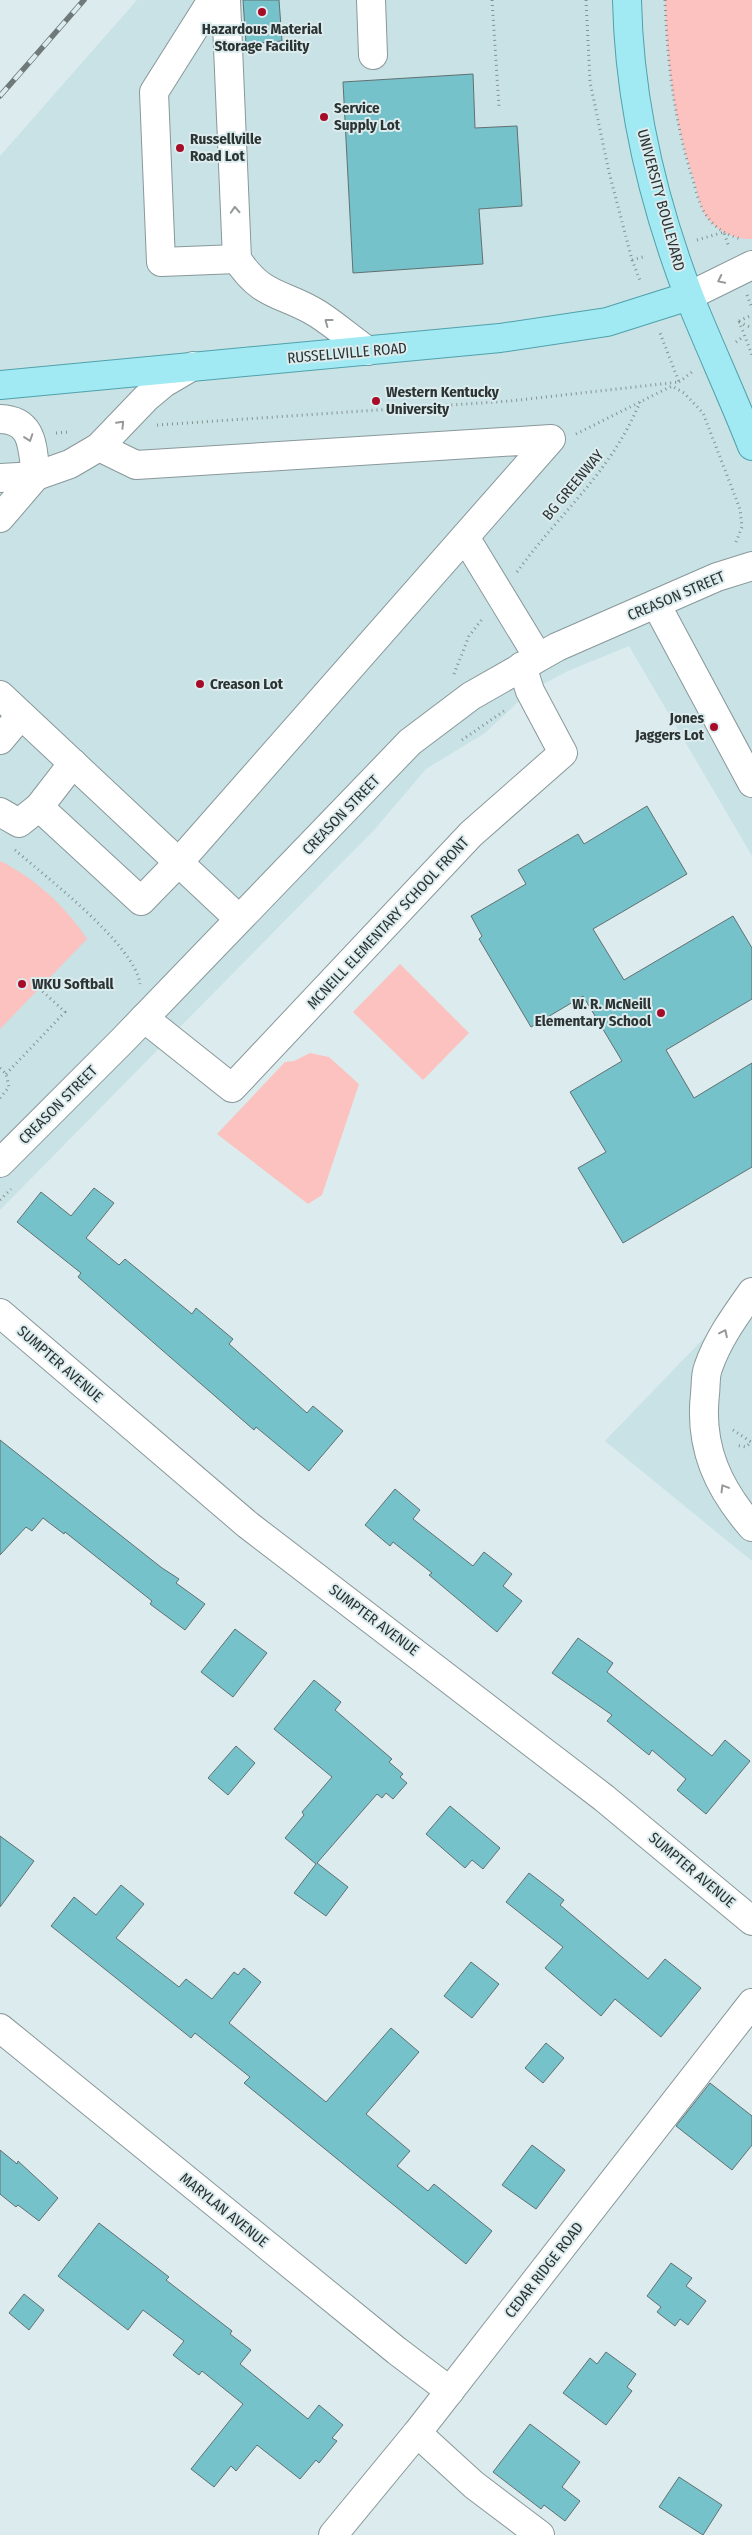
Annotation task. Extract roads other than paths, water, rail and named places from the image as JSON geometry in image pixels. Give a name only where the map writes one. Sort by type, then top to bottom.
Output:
[{"type":"main road","name":"UNIVERSITY BOULEVARD","points":[[627,0],[631,72],[640,124],[667,233],[689,296],[752,446]]},
{"type":"main road","name":"RUSSELLVILLE ROAD","points":[[0,385],[483,340],[607,322],[689,296]]},
{"type":"street","points":[[212,0],[154,92],[161,262],[237,258]]},
{"type":"street","points":[[226,0],[237,258],[249,277],[271,293],[316,313],[368,351]]},
{"type":"street","points":[[371,0],[373,55]]},
{"type":"street","points":[[689,296],[750,252]]},
{"type":"street","points":[[0,478],[36,476],[70,464],[99,447],[146,398],[164,383],[193,366]]},
{"type":"street","points":[[0,419],[11,419],[23,425],[29,434],[36,476]]},
{"type":"street","points":[[39,807],[141,901],[179,862],[551,439],[136,466],[99,447]]},
{"type":"street","points":[[0,518],[36,476]]},
{"type":"street","points":[[464,537],[530,670]]},
{"type":"street","name":"CREASON STREET","points":[[0,1163],[144,1018],[410,742],[470,696],[530,670],[557,647],[717,577],[752,566]]},
{"type":"street","points":[[656,604],[752,783]]},
{"type":"street","name":"MCNEILL ELEMENTARY SCHOOL FRONT","points":[[144,1018],[232,1088],[471,834],[563,753],[530,670]]},
{"type":"street","points":[[0,695],[239,919]]},
{"type":"street","points":[[0,740],[21,715]]},
{"type":"street","points":[[0,812],[19,823],[39,807],[73,763]]},
{"type":"street","points":[[752,1292],[726,1328],[707,1370],[703,1406],[705,1444],[717,1476],[738,1511],[752,1527]]},
{"type":"street","name":"SUMPTER AVENUE","points":[[0,1313],[248,1525],[604,1798],[752,1921]]},
{"type":"street","name":"CEDAR RIDGE ROAD","points":[[333,2535],[417,2433],[752,2003]]},
{"type":"street","name":"MARYLAN AVENUE","points":[[0,2028],[390,2345],[450,2391]]},
{"type":"street","points":[[417,2433],[474,2485],[540,2535]]},
{"type":"railway","points":[[0,96],[84,0]]},
{"type":"place","name":"Hazardous Material Storage Facility","points":[[262,12]]},
{"type":"place","name":"Service Supply Lot","points":[[324,117]]},
{"type":"place","name":"Russellville Road Lot","points":[[180,148]]},
{"type":"place","name":"Western Kentucky University","points":[[376,401]]},
{"type":"place","name":"Creason Lot","points":[[200,684]]},
{"type":"place","name":"Jones Jaggers Lot","points":[[714,727]]},
{"type":"place","name":"WKU Softball","points":[[22,984]]},
{"type":"place","name":"W. R. McNeill Elementary School","points":[[661,1013]]}]
